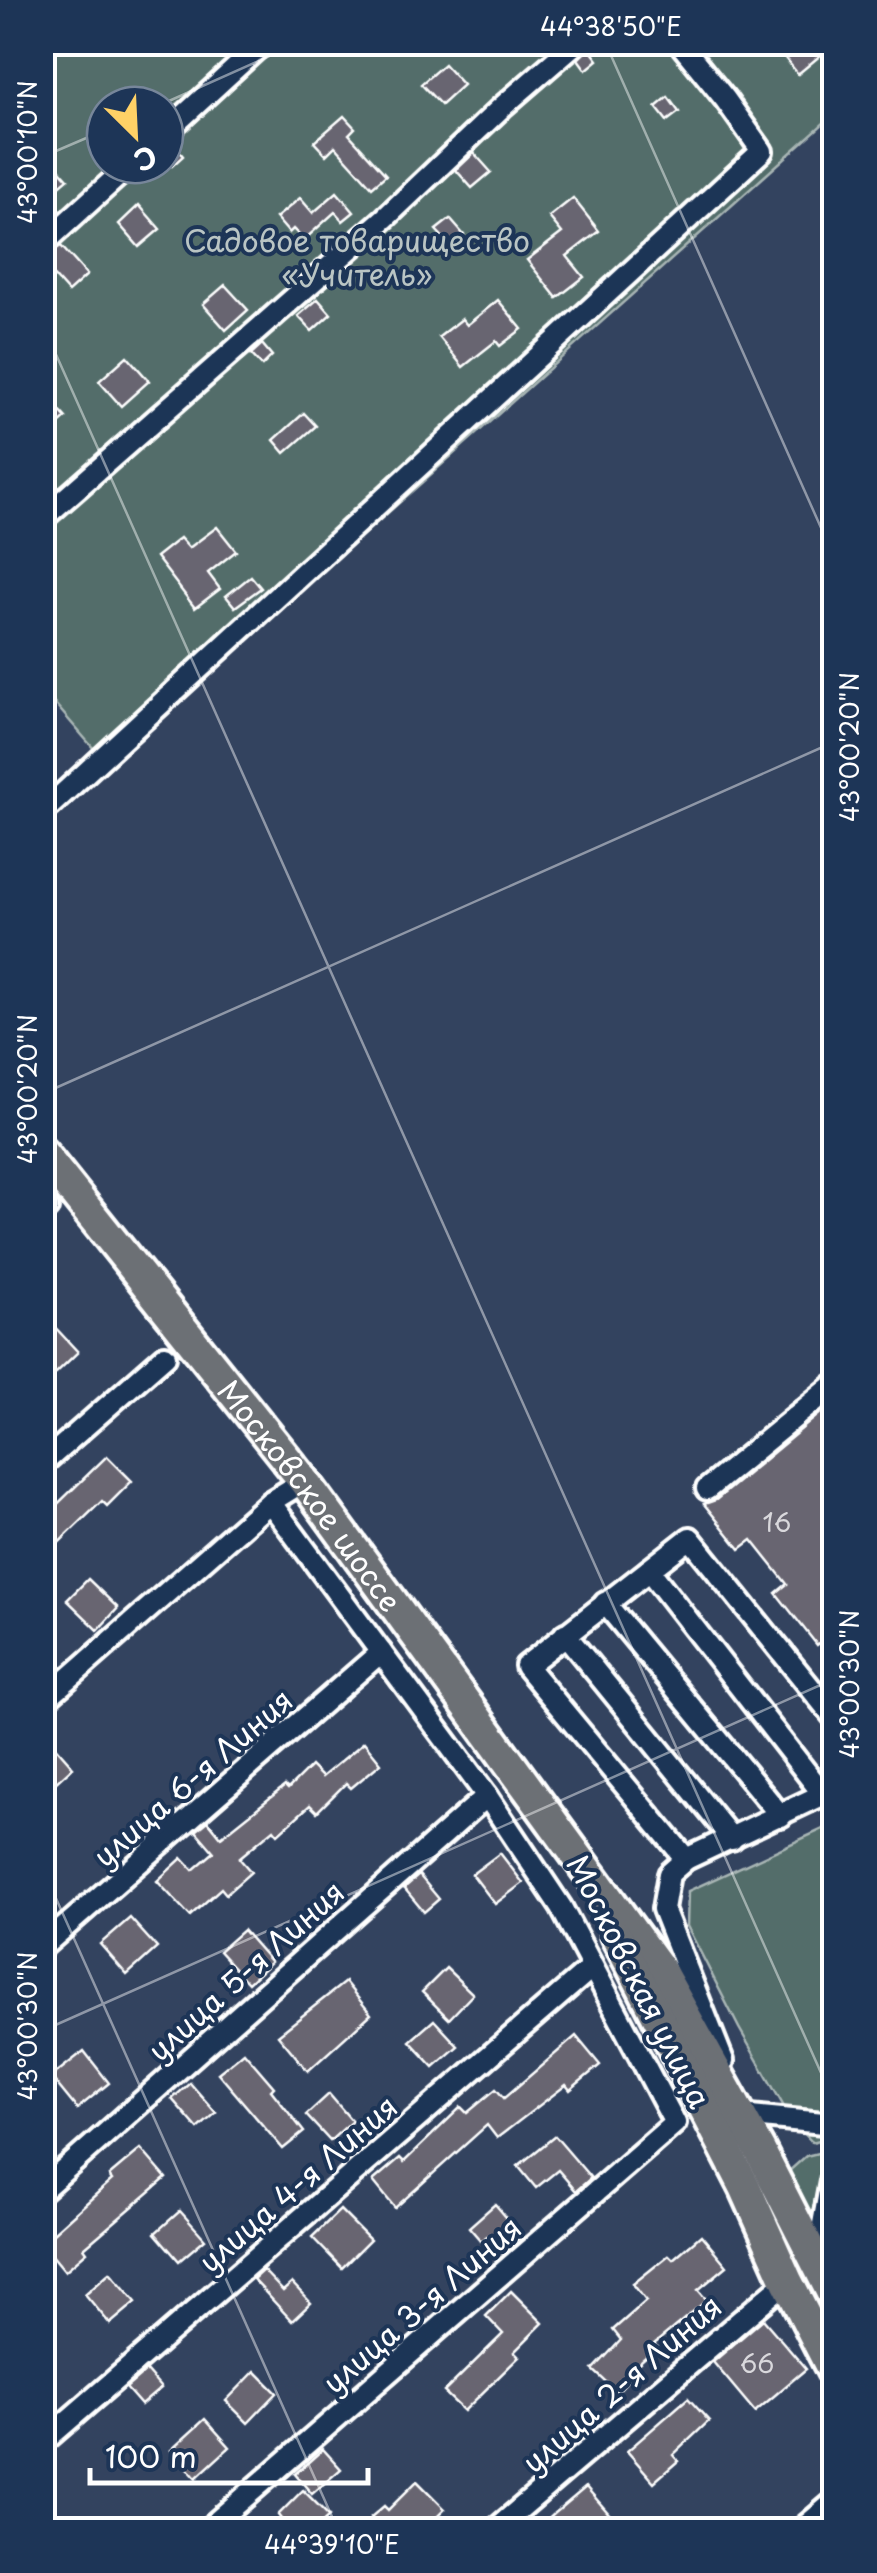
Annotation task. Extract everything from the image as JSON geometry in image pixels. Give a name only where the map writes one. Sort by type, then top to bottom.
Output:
[{"type":"highway","name":"Московское шоссе","points":[[42,1153],[304,1481],[570,1843]]},
{"type":"highway","name":"Московская улица","points":[[570,1843],[709,2046],[740,2115],[834,2297]]},
{"type":"highway","name":"Московская улица","points":[[570,1843],[834,2373]]},
{"type":"street","points":[[185,115],[264,42]]},
{"type":"street","points":[[42,519],[385,218],[502,106],[577,42]]},
{"type":"street","points":[[42,814],[762,152],[726,99],[679,42]]},
{"type":"street","points":[[42,245],[108,185]]},
{"type":"street","points":[[42,1464],[166,1356]]},
{"type":"street","points":[[707,1489],[834,1385]]},
{"type":"street","points":[[42,1702],[270,1502],[304,1481]]},
{"type":"street","points":[[270,1502],[487,1796],[560,1907],[591,1968]]},
{"type":"street","points":[[686,1859],[526,1666],[690,1538],[834,1717]]},
{"type":"street","points":[[648,1570],[829,1792],[686,1859],[669,1874],[663,1909],[709,2046]]},
{"type":"street","points":[[606,1603],[781,1816]]},
{"type":"street","points":[[565,1634],[732,1839]]},
{"type":"street","name":"улица 6-я Линия","points":[[42,1947],[381,1652]]},
{"type":"street","name":"улица 5-я Линия","points":[[42,2190],[487,1796]]},
{"type":"street","name":"улица 3-я Линия","points":[[207,2530],[674,2123],[591,1968]]},
{"type":"street","name":"улица 4-я Линия","points":[[42,2443],[591,1968]]},
{"type":"street","points":[[740,2115],[834,2124]]},
{"type":"street","points":[[816,2262],[834,2165]]},
{"type":"street","name":"улица 2-я Линия","points":[[495,2530],[787,2281]]},
{"type":"street","points":[[801,2530],[834,2502]]},
{"type":"green space","name":"Садовое товарищество «Учитель»","points":[[42,43],[834,43],[834,114],[107,764],[43,690]]},
{"type":"green space","points":[[834,1824],[834,2136],[812,2142],[791,2119],[687,1926],[688,1891]]},
{"type":"green space","points":[[834,2149],[834,2270],[788,2172],[806,2156]]},
{"type":"building","points":[[793,42],[813,42],[822,54],[798,74],[780,52]]},
{"type":"building","points":[[589,48],[598,60],[586,70],[578,59]]},
{"type":"building","points":[[444,64],[463,85],[441,105],[421,84]]},
{"type":"building","points":[[668,97],[679,112],[667,121],[656,107]]},
{"type":"building","points":[[344,116],[355,128],[349,134],[386,175],[372,187],[335,146],[326,155],[314,142]]},
{"type":"building","points":[[42,150],[68,179],[42,201]]},
{"type":"building","points":[[474,153],[491,172],[472,188],[456,170]]},
{"type":"building","points":[[337,192],[354,212],[343,221],[335,212],[304,240],[293,229],[289,233],[276,218],[300,198],[313,213]]},
{"type":"building","points":[[573,198],[599,231],[567,256],[584,277],[557,298],[527,260],[562,233],[549,217]]},
{"type":"building","points":[[139,205],[160,229],[139,247],[119,224]]},
{"type":"building","points":[[450,219],[464,235],[451,246],[436,230]]},
{"type":"building","points":[[61,246],[87,275],[68,292],[42,263],[42,258]]},
{"type":"building","points":[[225,285],[248,310],[226,330],[203,304]]},
{"type":"building","points":[[318,299],[331,314],[312,331],[298,316]]},
{"type":"building","points":[[498,300],[522,329],[500,346],[496,341],[463,367],[439,337],[462,319],[467,325]]},
{"type":"building","points":[[262,344],[272,356],[262,366],[251,354]]},
{"type":"building","points":[[127,356],[149,381],[121,406],[99,381]]},
{"type":"building","points":[[42,391],[66,418],[42,439]]},
{"type":"building","points":[[304,413],[316,426],[285,453],[274,440]]},
{"type":"building","points":[[217,527],[236,551],[208,573],[220,589],[195,608],[156,557],[180,538],[189,548]]},
{"type":"building","points":[[251,576],[261,588],[235,607],[226,596]]},
{"type":"building","points":[[52,1324],[78,1352],[55,1374],[42,1361],[42,1334]]},
{"type":"building","points":[[834,1402],[834,1631],[817,1645],[776,1593],[787,1584],[752,1540],[740,1549],[704,1504],[716,1500]]},
{"type":"building","points":[[107,1456],[132,1481],[107,1506],[102,1501],[42,1559],[42,1519]]},
{"type":"building","points":[[88,1579],[118,1608],[98,1630],[67,1600]]},
{"type":"building","points":[[364,1742],[381,1763],[351,1788],[346,1783],[317,1812],[310,1805],[278,1834],[274,1829],[239,1858],[251,1872],[226,1894],[221,1888],[190,1916],[157,1881],[182,1858],[193,1870],[214,1852],[196,1831],[208,1821],[221,1837],[285,1786],[288,1789],[311,1766],[322,1777]]},
{"type":"building","points":[[52,1743],[73,1767],[42,1795],[42,1751]]},
{"type":"building","points":[[500,1853],[523,1883],[495,1904],[472,1874]]},
{"type":"building","points":[[419,1875],[439,1899],[424,1912],[404,1888]]},
{"type":"building","points":[[130,1918],[157,1948],[127,1975],[100,1944]]},
{"type":"building","points":[[243,1930],[271,1962],[248,1983],[219,1951]]},
{"type":"building","points":[[446,1968],[473,1994],[449,2019],[422,1992]]},
{"type":"building","points":[[345,1982],[371,2014],[308,2071],[278,2035]]},
{"type":"building","points":[[434,2020],[458,2046],[434,2067],[410,2041]]},
{"type":"building","points":[[576,2036],[600,2065],[570,2090],[566,2085],[497,2138],[487,2125],[395,2208],[373,2181],[400,2158],[404,2162],[461,2107],[467,2113],[496,2089],[504,2098]]},
{"type":"building","points":[[84,2051],[109,2083],[77,2109],[51,2077]]},
{"type":"building","points":[[244,2052],[304,2132],[283,2149],[218,2073]]},
{"type":"building","points":[[190,2083],[216,2113],[198,2129],[172,2099]]},
{"type":"building","points":[[329,2094],[352,2121],[330,2141],[306,2115]]},
{"type":"building","points":[[555,2136],[591,2178],[576,2191],[558,2170],[536,2188],[518,2166]]},
{"type":"building","points":[[141,2149],[166,2178],[84,2248],[87,2252],[65,2271],[42,2243]]},
{"type":"building","points":[[495,2204],[522,2236],[502,2253],[487,2236],[481,2241],[469,2227]]},
{"type":"building","points":[[340,2210],[370,2240],[342,2268],[312,2237]]},
{"type":"building","points":[[180,2211],[205,2239],[179,2261],[155,2233]]},
{"type":"building","points":[[701,2235],[727,2266],[698,2290],[707,2300],[654,2344],[657,2347],[633,2368],[636,2371],[617,2392],[593,2370],[621,2340],[613,2330],[646,2301],[633,2284],[669,2255],[673,2259]]},
{"type":"building","points":[[263,2270],[283,2291],[292,2283],[311,2303],[292,2321],[253,2279]]},
{"type":"building","points":[[110,2272],[136,2302],[110,2324],[85,2294]]},
{"type":"building","points":[[511,2291],[543,2323],[514,2352],[519,2357],[464,2411],[444,2392],[503,2334],[486,2316]]},
{"type":"building","points":[[763,2319],[806,2369],[755,2412],[713,2362]]},
{"type":"building","points":[[146,2371],[161,2388],[141,2405],[126,2388]]},
{"type":"building","points":[[255,2371],[277,2393],[248,2423],[226,2401]]},
{"type":"building","points":[[688,2398],[709,2421],[673,2455],[678,2461],[654,2482],[627,2451]]},
{"type":"building","points":[[205,2419],[230,2447],[196,2478],[171,2450]]},
{"type":"building","points":[[323,2449],[341,2469],[312,2494],[295,2474]]},
{"type":"building","points":[[417,2481],[445,2509],[424,2530],[383,2530],[371,2517],[384,2506],[388,2510]]},
{"type":"building","points":[[586,2487],[623,2530],[537,2530],[554,2514]]},
{"type":"building","points":[[303,2490],[329,2516],[314,2530],[268,2530],[281,2519],[278,2515]]}]
